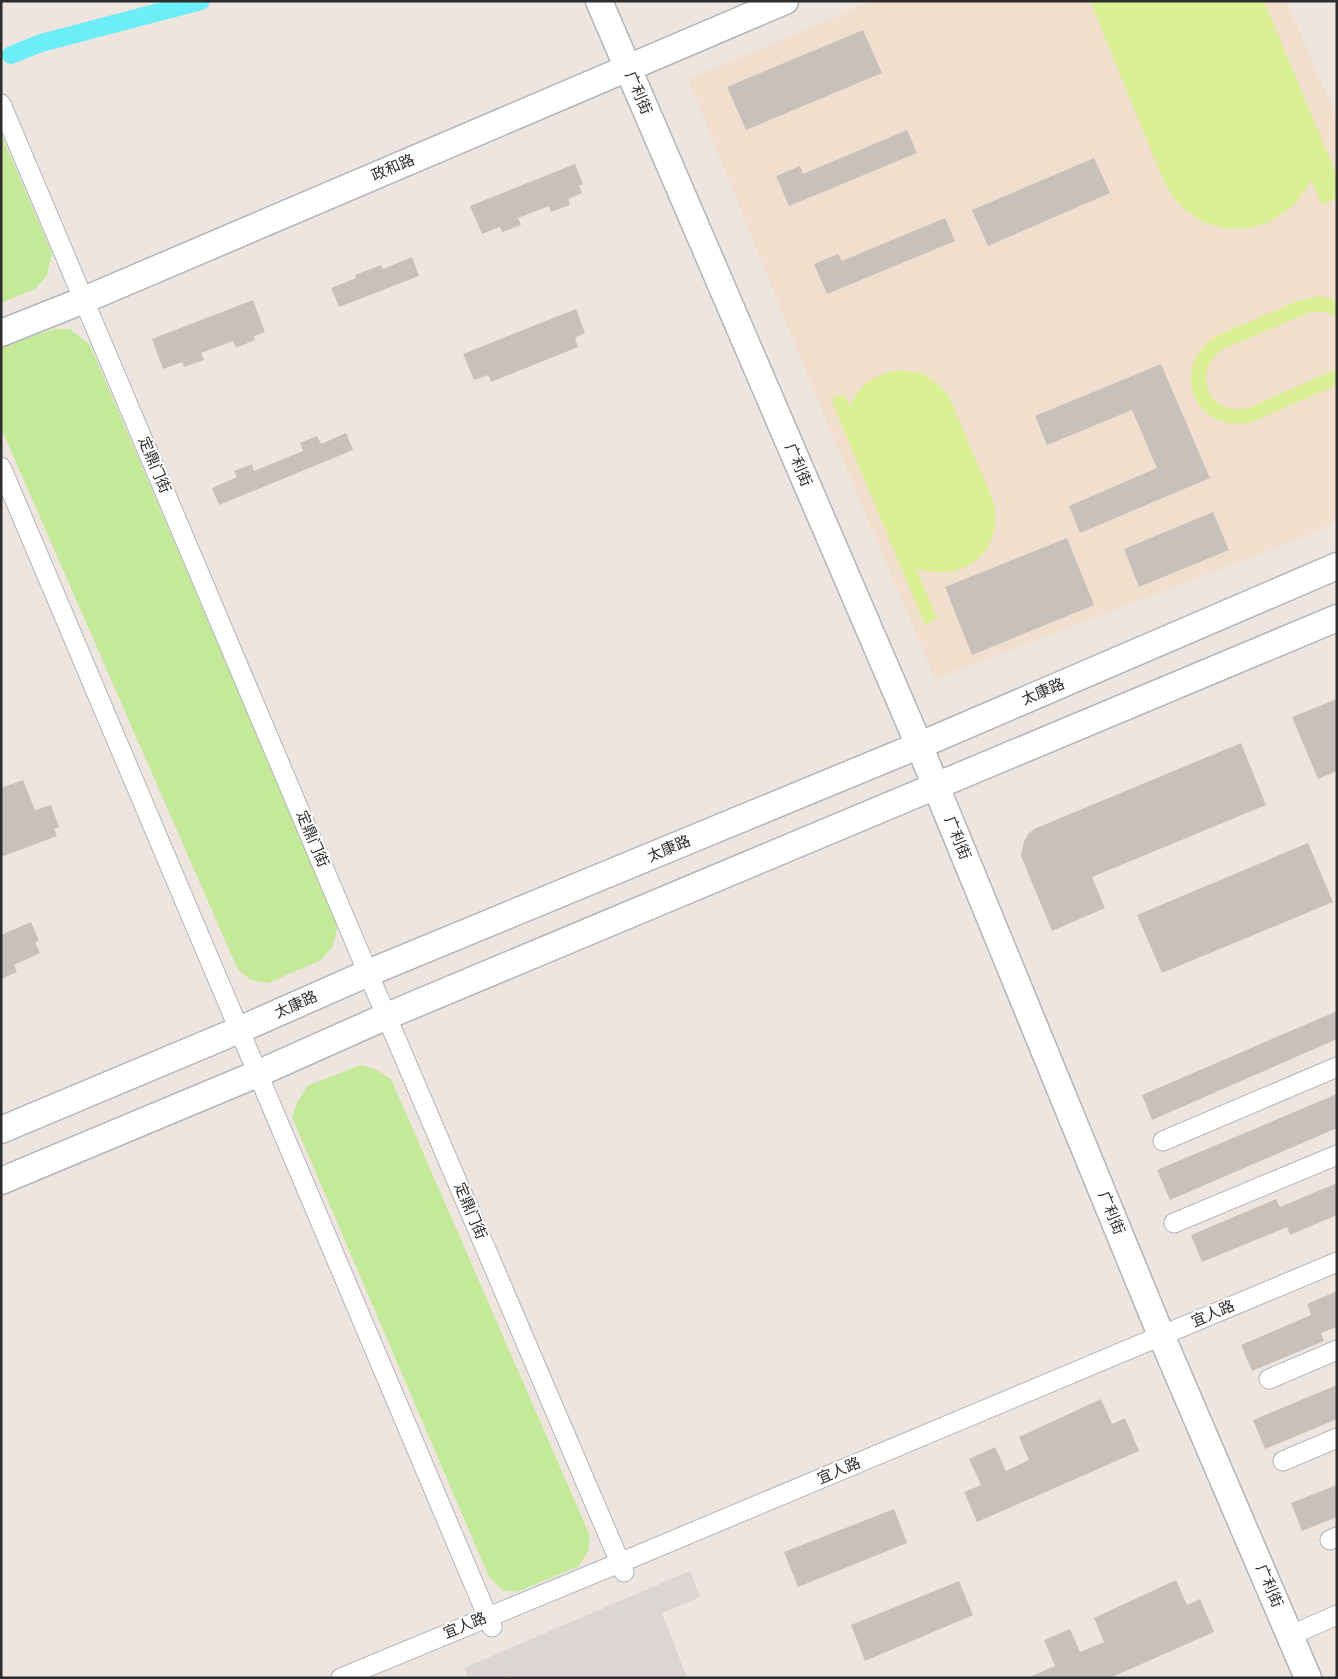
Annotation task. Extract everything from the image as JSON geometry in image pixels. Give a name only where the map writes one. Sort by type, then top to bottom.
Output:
[{"type":"street","name":"广利街","points":[[599,1],[631,59],[926,742],[1308,1678]]},
{"type":"street","name":"广利街","points":[[614,1],[631,59]]},
{"type":"street","name":"政和路","points":[[631,59],[749,1]]},
{"type":"street","name":"政和路","points":[[1,332],[82,294],[631,59],[785,1]]},
{"type":"street","name":"定鼎门街","points":[[1,104],[386,1016],[622,1568]]},
{"type":"street","name":"政和路","points":[[1,319],[82,294]]},
{"type":"street","points":[[1,467],[490,1622]]},
{"type":"street","name":"太康路","points":[[1,1130],[239,1030],[368,973],[926,742],[1337,566]]},
{"type":"street","points":[[1,1181],[257,1074],[386,1016],[1337,618]]},
{"type":"street","points":[[1163,1141],[1337,1067]]},
{"type":"street","points":[[1174,1223],[1337,1155]]},
{"type":"street","name":"宜人路","points":[[341,1678],[490,1622],[622,1568],[1169,1337],[1337,1262]]},
{"type":"street","name":"宜人路","points":[[1169,1337],[1337,1272]]},
{"type":"street","name":"广利街","points":[[1169,1337],[1303,1630],[1323,1678]]},
{"type":"street","points":[[1269,1379],[1337,1350]]},
{"type":"street","points":[[1283,1462],[1337,1438]]},
{"type":"street","points":[[1303,1630],[1337,1616]]},
{"type":"street","name":"宜人路","points":[[370,1678],[490,1622]]},
{"type":"shaded area","points":[[873,1],[1287,1],[1337,119],[1337,520],[1307,536],[935,679],[811,385],[688,79]]},
{"type":"shaded area","points":[[690,1571],[700,1597],[662,1613],[687,1678],[511,1678],[510,1675],[502,1678],[468,1678],[464,1668]]},
{"type":"green space","points":[[1090,1],[1264,1],[1337,176],[1337,198],[1322,205],[1311,180],[1300,197],[1286,211],[1269,221],[1251,227],[1232,229],[1214,226],[1195,217],[1177,202],[1164,182]]},
{"type":"green space","points":[[1,134],[52,253],[47,275],[35,289],[1,303]]},
{"type":"green space","points":[[1318,296],[1337,300],[1337,317],[1326,312],[1311,312],[1223,349],[1213,359],[1207,369],[1208,391],[1223,406],[1234,409],[1248,408],[1337,369],[1337,385],[1252,422],[1232,423],[1215,419],[1203,409],[1194,396],[1191,381],[1193,365],[1201,350],[1216,336],[1298,301]]},
{"type":"green space","points":[[54,329],[70,329],[90,345],[338,925],[333,946],[321,960],[268,983],[251,980],[238,970],[1,428],[1,347]]},
{"type":"green space","points":[[898,370],[921,373],[931,378],[948,394],[992,498],[995,517],[993,533],[987,547],[978,559],[966,567],[951,572],[934,572],[916,568],[937,619],[925,625],[831,399],[844,394],[850,407],[858,392],[868,382],[882,374]]},
{"type":"green space","points":[[361,1065],[373,1068],[391,1079],[590,1536],[588,1551],[579,1566],[517,1592],[502,1590],[489,1577],[292,1117],[297,1103],[307,1086]]},
{"type":"building","points":[[863,30],[882,73],[746,130],[727,87]]},
{"type":"building","points":[[907,130],[917,153],[789,206],[776,176],[800,166],[803,174]]},
{"type":"building","points":[[1094,158],[1110,193],[988,246],[972,210]]},
{"type":"building","points":[[575,164],[583,184],[579,186],[582,193],[568,199],[570,205],[551,212],[549,206],[518,218],[521,225],[502,232],[500,227],[482,234],[470,206]]},
{"type":"building","points":[[945,218],[955,241],[827,294],[814,264],[838,254],[842,261]]},
{"type":"building","points":[[412,257],[419,276],[339,307],[331,288],[356,278],[355,275],[381,265],[383,269]]},
{"type":"building","points":[[253,300],[265,332],[254,336],[255,340],[236,348],[233,341],[201,353],[204,360],[184,367],[182,362],[163,369],[152,339]]},
{"type":"building","points":[[576,309],[585,333],[575,338],[578,347],[491,382],[488,375],[474,380],[463,354]]},
{"type":"building","points":[[1161,364],[1210,478],[1080,533],[1069,506],[1157,468],[1132,410],[1047,445],[1035,416]]},
{"type":"building","points":[[346,433],[353,450],[219,505],[212,488],[237,477],[234,471],[252,464],[254,471],[303,451],[300,443],[317,436],[321,444]]},
{"type":"building","points":[[1213,512],[1229,550],[1139,587],[1124,549]]},
{"type":"building","points":[[1067,538],[1094,605],[972,655],[945,587]]},
{"type":"building","points":[[1337,699],[1337,771],[1318,779],[1292,717]]},
{"type":"building","points":[[1241,743],[1266,805],[1092,877],[1105,908],[1052,931],[1021,856],[1024,841],[1028,834],[1034,829]]},
{"type":"building","points":[[23,780],[35,810],[51,805],[59,827],[54,829],[57,836],[1,857],[1,788]]},
{"type":"building","points":[[1308,843],[1333,902],[1162,973],[1137,915]]},
{"type":"building","points":[[31,922],[39,941],[35,942],[40,953],[14,965],[17,972],[1,979],[1,935]]},
{"type":"building","points":[[1337,1011],[1337,1039],[1152,1120],[1142,1095]]},
{"type":"building","points":[[1337,1094],[1337,1128],[1170,1200],[1157,1170]]},
{"type":"building","points":[[1337,1183],[1337,1215],[1290,1235],[1287,1227],[1202,1262],[1191,1235],[1276,1199],[1280,1207]]},
{"type":"building","points":[[1337,1291],[1337,1327],[1321,1333],[1324,1341],[1252,1371],[1241,1345],[1311,1315],[1307,1304]]},
{"type":"building","points":[[1337,1385],[1337,1419],[1265,1449],[1253,1420]]},
{"type":"building","points":[[1101,1399],[1112,1424],[1125,1418],[1139,1451],[977,1522],[964,1492],[981,1485],[969,1459],[995,1447],[1006,1471],[1029,1460],[1019,1437]]},
{"type":"building","points":[[1337,1485],[1337,1517],[1302,1531],[1291,1503]]},
{"type":"building","points":[[894,1509],[907,1543],[798,1587],[784,1552]]},
{"type":"building","points":[[1176,1580],[1187,1605],[1200,1599],[1214,1632],[1110,1678],[1027,1678],[1055,1666],[1044,1640],[1070,1629],[1080,1652],[1104,1642],[1094,1618]]},
{"type":"building","points":[[959,1581],[973,1615],[865,1661],[851,1625]]},
{"type":"waterway","points":[[11,55],[41,43],[201,1]]}]
